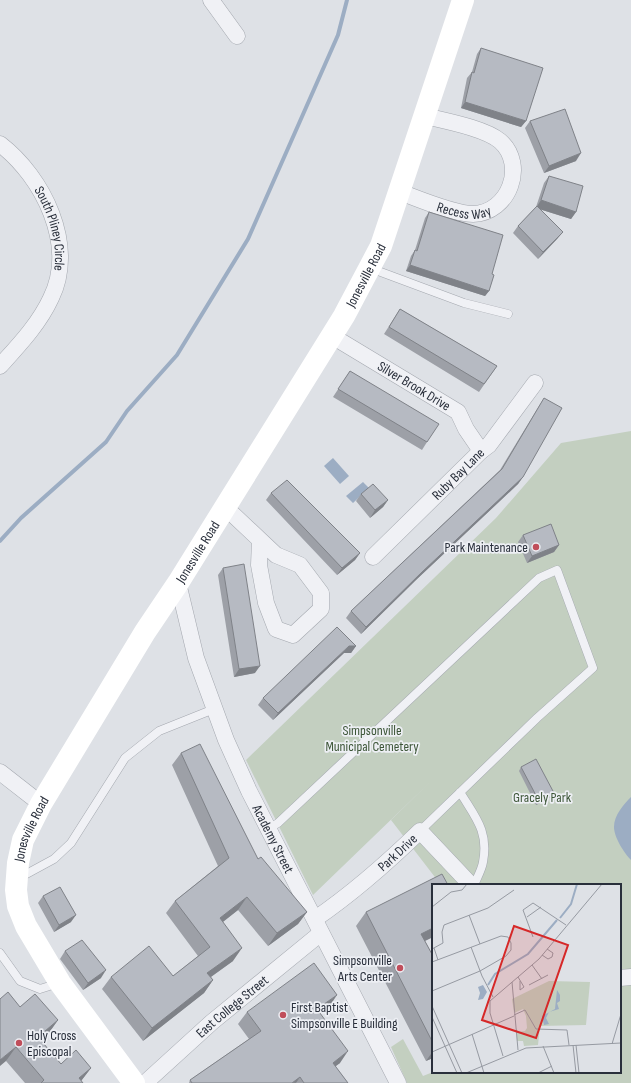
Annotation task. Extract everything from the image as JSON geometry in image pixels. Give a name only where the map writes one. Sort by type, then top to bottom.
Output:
[{"type":"street","points":[[211,0],[237,36]]},
{"type":"street","name":"Jonesville Road","points":[[134,1083],[60,982],[26,926],[18,906],[16,879],[18,863],[24,840],[41,804],[145,632],[178,583],[332,336],[370,268],[381,246],[400,192],[463,0]]},
{"type":"street","name":"Recess Way","points":[[400,192],[462,213],[475,214],[495,207],[502,201],[512,183],[514,172],[510,159],[500,142],[492,136],[474,129],[425,116]]},
{"type":"street","name":"South Pliney Circle","points":[[0,144],[20,162],[44,198],[54,219],[59,243],[59,270],[52,297],[39,320],[24,340],[0,366]]},
{"type":"street","name":"Silver Brook Drive","points":[[332,336],[458,412],[466,429],[481,450]]},
{"type":"street","name":"Ruby Bay Lane","points":[[373,557],[481,450],[489,445],[535,383]]},
{"type":"street","points":[[225,507],[276,555],[300,565],[321,593],[321,609],[293,635],[276,629],[266,603],[259,565],[260,540]]},
{"type":"street","name":"Academy Street","points":[[178,583],[196,658],[214,709],[238,766],[268,829],[398,1083]]},
{"type":"street","points":[[0,772],[41,804]]},
{"type":"street","name":"Park Drive","points":[[318,926],[340,901],[383,866],[420,831],[472,884]]},
{"type":"street","name":"East College Street","points":[[145,1083],[318,926]]},
{"type":"street","points":[[621,978],[631,977]]},
{"type":"lane","points":[[370,268],[464,303],[508,314]]},
{"type":"lane","points":[[268,829],[278,823],[539,578],[557,570],[593,668],[537,718],[420,831]]},
{"type":"lane","points":[[16,879],[54,859],[71,844],[125,758],[159,731],[214,709]]},
{"type":"lane","points":[[460,792],[482,827],[485,841],[483,863],[473,884]]},
{"type":"lane","points":[[1,956],[20,981],[40,989],[60,982]]},
{"type":"green space","points":[[631,431],[631,1083],[407,1083],[391,1047],[403,1039],[423,1076],[432,1072],[621,1073],[621,884],[440,884],[391,820],[430,782],[313,895],[246,760],[496,518],[561,443]]},
{"type":"water","points":[[333,458],[349,476],[340,484],[324,466]]},
{"type":"water","points":[[363,482],[369,488],[353,503],[346,496]]},
{"type":"water","points":[[631,797],[631,860],[620,845],[614,831],[614,823],[623,806]]},
{"type":"building","points":[[481,48],[543,68],[526,121],[465,102],[472,72],[474,73]]},
{"type":"building","points":[[565,109],[581,153],[549,166],[530,121]]},
{"type":"building","points":[[549,176],[583,186],[576,212],[541,200]]},
{"type":"building","points":[[537,206],[563,232],[543,252],[518,226]]},
{"type":"building","points":[[429,212],[503,235],[492,274],[494,275],[489,291],[410,265],[415,250],[417,251]]},
{"type":"building","points":[[400,309],[497,366],[484,384],[389,327]]},
{"type":"building","points":[[350,371],[439,424],[427,442],[338,389]]},
{"type":"building","points":[[544,398],[562,408],[523,477],[366,627],[351,611],[502,469]]},
{"type":"building","points":[[287,480],[360,553],[342,568],[271,493]]},
{"type":"building","points":[[373,484],[388,500],[375,510],[361,494]]},
{"type":"building","name":"Park Maintenance","points":[[551,524],[559,545],[532,556],[523,535]]},
{"type":"building","points":[[244,564],[260,666],[239,669],[223,568]]},
{"type":"building","points":[[337,627],[356,646],[349,646],[278,713],[263,698]]},
{"type":"building","points":[[200,744],[258,859],[261,857],[307,912],[277,933],[247,897],[220,918],[242,948],[207,973],[213,980],[152,1028],[111,977],[149,946],[173,976],[210,947],[175,901],[229,858],[181,753]]},
{"type":"building","points":[[536,759],[554,793],[539,801],[521,767]]},
{"type":"building","name":"Simpsonville Arts Center","points":[[442,874],[447,884],[432,884],[432,928],[421,934],[432,954],[432,1041],[366,912]]},
{"type":"building","points":[[60,887],[76,915],[59,925],[43,896]]},
{"type":"building","points":[[82,940],[106,970],[88,983],[65,951]]},
{"type":"building","points":[[314,963],[337,995],[317,1009],[348,1051],[333,1063],[348,1083],[304,1083],[300,1077],[292,1083],[192,1083],[190,1080],[261,1031],[247,1012]]},
{"type":"building","points":[[8,992],[20,1007],[35,994],[58,1020],[38,1037],[61,1064],[76,1050],[91,1068],[79,1078],[83,1083],[41,1083],[44,1080],[16,1047],[0,1060],[0,999]]},
{"type":"waterway","points":[[0,541],[21,518],[106,442],[127,411],[177,355],[248,239],[338,35],[347,0]]},
{"type":"place","name":"Park Maintenance","points":[[536,547]]},
{"type":"place","name":"Simpsonville Arts Center","points":[[400,968]]},
{"type":"place","name":"First Baptist Simpsonville E Building","points":[[283,1015]]},
{"type":"place","name":"Holy Cross Episcopal","points":[[19,1043]]},
{"type":"park label","name":"Simpsonville Municipal Cemetery","points":[[372,738]]},
{"type":"park label","name":"Gracely Park","points":[[542,797]]}]
